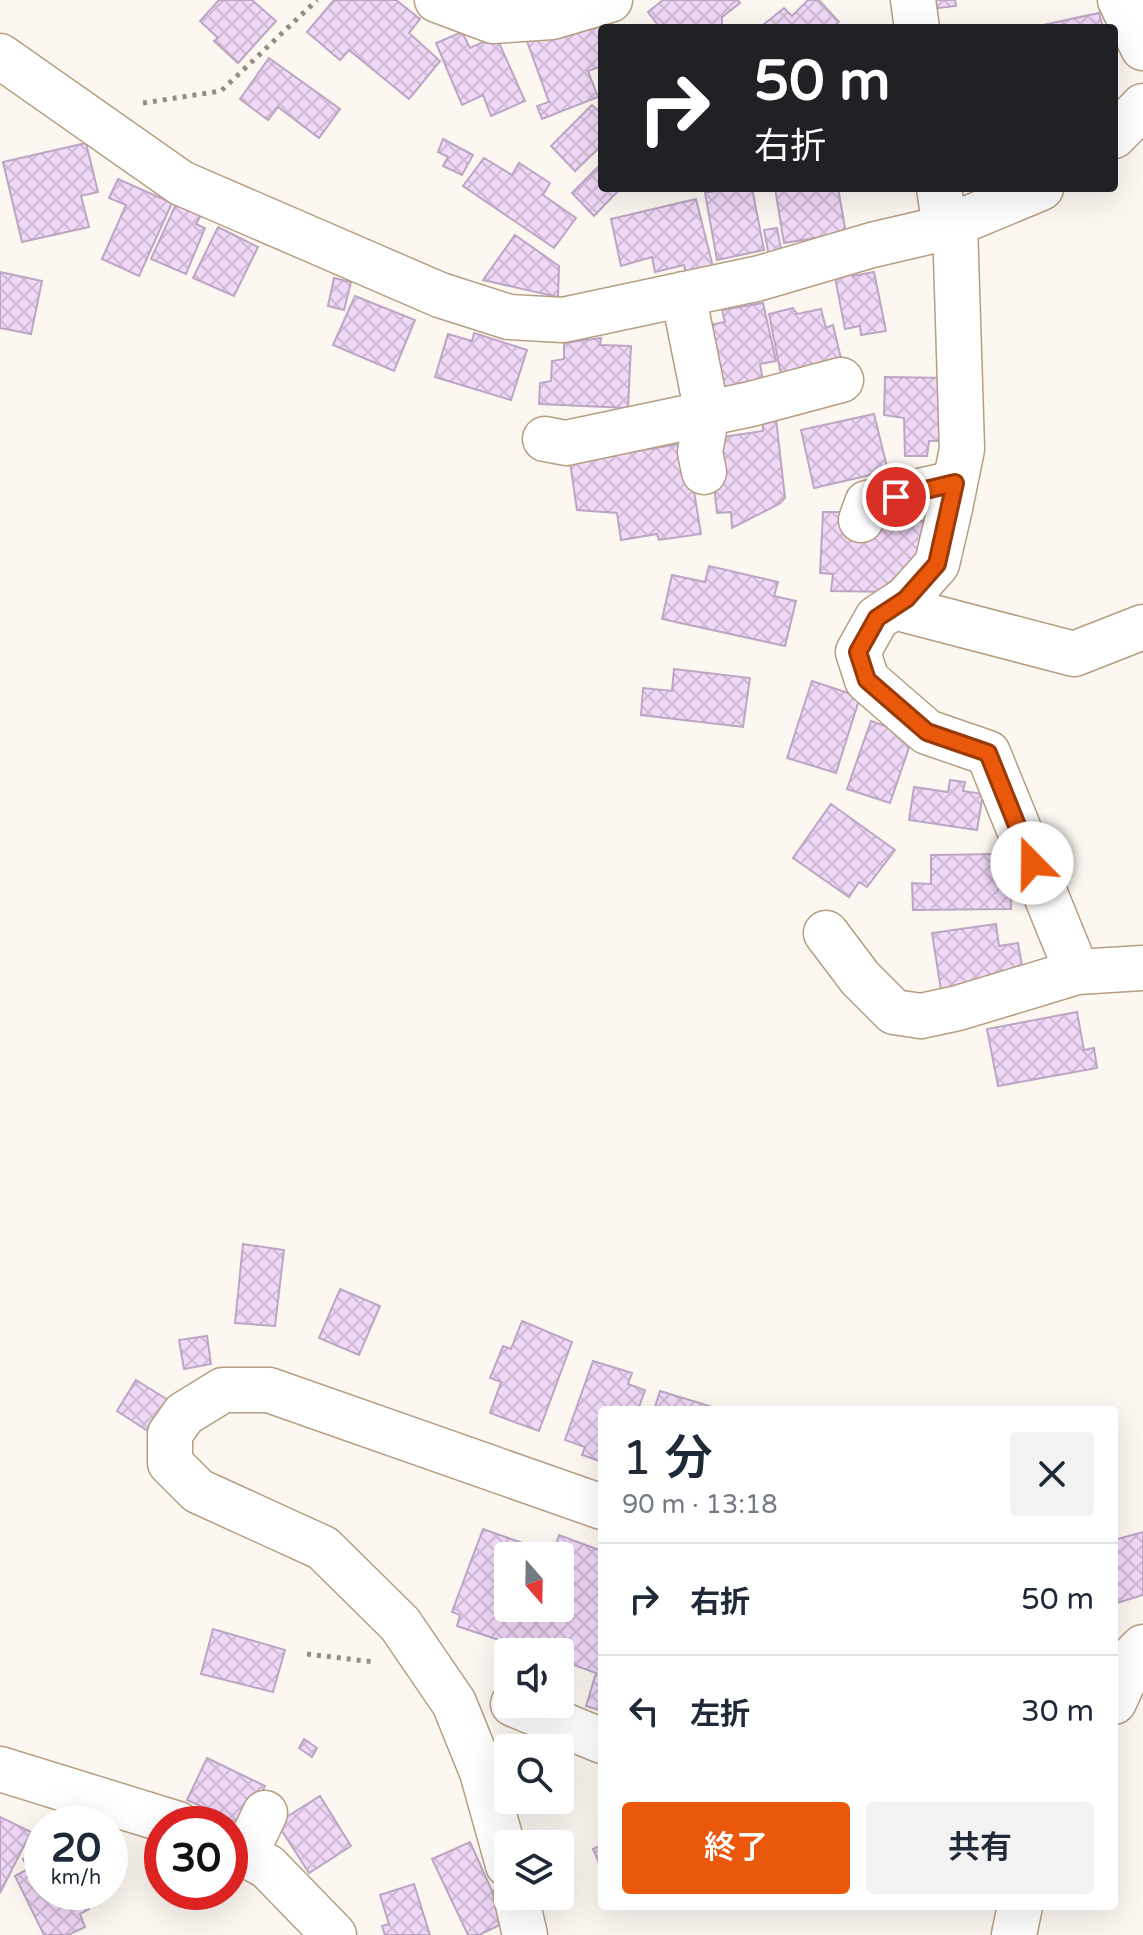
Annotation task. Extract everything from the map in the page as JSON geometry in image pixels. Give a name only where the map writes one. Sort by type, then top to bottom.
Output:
[{"type":"street","points":[[437,0],[493,21],[552,17],[610,0]]},
{"type":"street","points":[[913,0],[916,24]]},
{"type":"street","points":[[1120,0],[1143,48]]},
{"type":"street","points":[[0,56],[181,183],[440,295],[509,317],[563,320],[760,278],[872,245],[947,213],[1026,192]]},
{"type":"street","points":[[1118,132],[1143,106]]},
{"type":"street","points":[[947,213],[962,449],[937,564],[906,599],[877,618],[858,652],[867,680],[927,732],[988,753],[1077,972]]},
{"type":"street","points":[[683,294],[707,413],[700,452],[704,472]]},
{"type":"street","points":[[545,439],[566,443],[841,380]]},
{"type":"street","points":[[861,520],[867,503],[955,483]]},
{"type":"street","points":[[894,607],[1074,654],[1143,627]]},
{"type":"street","points":[[826,933],[860,978],[894,1012],[921,1016],[1077,972],[1143,968]]},
{"type":"street","points":[[498,1830],[482,1772],[454,1703],[400,1624],[323,1548],[198,1491],[170,1463],[170,1434],[184,1414],[223,1390],[269,1390],[598,1506]]},
{"type":"street","points":[[1118,1689],[1131,1648]]},
{"type":"street","points":[[430,1668],[494,1696]]},
{"type":"street","points":[[546,1718],[598,1739]]},
{"type":"street","points":[[0,1769],[144,1813]]},
{"type":"street","points":[[248,1836],[265,1813]]},
{"type":"street","points":[[248,1856],[268,1867],[334,1935]]},
{"type":"street","points":[[519,1910],[525,1935]]},
{"type":"street","points":[[1014,1935],[1019,1910]]},
{"type":"path","points":[[78,111],[198,97],[221,91],[317,0]]},
{"type":"path","points":[[307,1654],[430,1668]]},
{"type":"building","points":[[219,0],[252,0],[276,21],[238,63],[214,41],[218,38],[200,21]]},
{"type":"building","points":[[334,0],[396,0],[420,19],[409,33],[440,61],[409,99],[349,50],[340,60],[307,32]]},
{"type":"building","points":[[663,0],[738,0],[740,3],[722,17],[722,24],[657,24],[648,12]]},
{"type":"building","points":[[808,0],[819,0],[839,22],[764,24],[784,8],[792,16]]},
{"type":"building","points":[[929,0],[955,0],[956,6],[930,9]]},
{"type":"building","points":[[1099,13],[1102,24],[1048,24]]},
{"type":"building","points":[[607,17],[610,24],[598,24],[598,67],[588,71],[598,97],[542,119],[537,106],[549,102],[524,33]]},
{"type":"building","points":[[462,32],[470,48],[496,36],[525,101],[491,116],[483,95],[462,105],[436,43]]},
{"type":"building","points":[[269,58],[340,109],[319,138],[278,107],[268,120],[240,99]]},
{"type":"building","points":[[592,105],[598,110],[598,149],[575,171],[551,146]]},
{"type":"building","points":[[443,139],[473,155],[462,175],[443,166],[448,157],[438,152]]},
{"type":"building","points":[[86,143],[98,192],[81,196],[89,227],[22,242],[3,162]]},
{"type":"building","points":[[484,158],[512,175],[519,163],[550,183],[543,195],[576,218],[554,248],[463,186]]},
{"type":"building","points":[[598,167],[598,192],[617,192],[594,216],[572,193]]},
{"type":"building","points":[[118,179],[172,203],[139,276],[102,259],[126,205],[109,198]]},
{"type":"building","points":[[753,192],[764,250],[717,260],[705,193]]},
{"type":"building","points":[[776,192],[839,192],[846,233],[784,243]]},
{"type":"building","points":[[696,199],[713,267],[686,273],[684,265],[655,272],[652,257],[621,266],[611,219]]},
{"type":"building","points":[[176,204],[201,215],[196,224],[205,228],[186,274],[151,259]]},
{"type":"building","points":[[218,227],[258,247],[234,296],[193,278]]},
{"type":"building","points":[[777,228],[782,254],[769,256],[764,230]]},
{"type":"building","points":[[515,235],[559,266],[558,297],[483,280]]},
{"type":"building","points":[[852,268],[853,276],[874,272],[886,331],[861,335],[860,326],[845,329],[834,272]]},
{"type":"building","points":[[0,272],[42,281],[31,334],[0,328]]},
{"type":"building","points":[[334,278],[351,282],[344,310],[328,306]]},
{"type":"building","points":[[355,296],[415,320],[394,371],[333,345]]},
{"type":"building","points":[[763,303],[776,361],[760,364],[764,386],[724,395],[710,325],[725,322],[722,310]]},
{"type":"building","points":[[793,308],[797,314],[821,309],[826,328],[833,325],[843,367],[782,380],[769,314]]},
{"type":"building","points":[[474,333],[527,350],[511,400],[435,377],[448,334],[472,341]]},
{"type":"building","points":[[601,338],[600,345],[631,346],[628,408],[539,404],[540,383],[551,381],[552,361],[564,359],[564,343]]},
{"type":"building","points":[[885,377],[951,378],[951,441],[929,441],[927,456],[905,456],[904,418],[884,415]]},
{"type":"building","points":[[775,410],[785,498],[732,528],[731,512],[717,513],[714,485],[723,484],[715,438],[763,431],[762,412]]},
{"type":"building","points":[[874,414],[888,471],[814,488],[801,430]]},
{"type":"building","points":[[686,443],[701,534],[659,540],[657,534],[621,540],[617,513],[577,510],[570,462]]},
{"type":"building","points":[[823,512],[843,512],[878,521],[924,521],[923,562],[895,592],[831,591],[833,574],[820,573]]},
{"type":"building","points":[[709,566],[778,582],[774,596],[796,601],[785,646],[662,619],[672,575],[705,582]]},
{"type":"building","points":[[674,669],[750,678],[743,727],[641,715],[643,688],[672,691]]},
{"type":"building","points":[[812,681],[860,697],[836,773],[787,758]]},
{"type":"building","points":[[871,721],[913,736],[890,803],[847,789]]},
{"type":"building","points":[[950,780],[965,782],[963,791],[983,794],[977,830],[909,820],[914,787],[948,792]]},
{"type":"building","points":[[831,804],[895,850],[867,887],[859,882],[849,897],[793,858]]},
{"type":"building","points":[[1000,854],[998,872],[1010,871],[1011,909],[913,910],[912,883],[931,884],[931,855]]},
{"type":"building","points":[[996,924],[999,946],[1018,943],[1024,977],[941,990],[932,933]]},
{"type":"building","points":[[1077,1012],[1084,1050],[1094,1048],[1097,1068],[998,1086],[987,1029]]},
{"type":"building","points":[[243,1244],[284,1250],[275,1326],[235,1323]]},
{"type":"building","points":[[340,1289],[380,1306],[359,1355],[319,1338]]},
{"type":"building","points":[[522,1321],[572,1342],[539,1431],[490,1413],[501,1382],[490,1378],[503,1346],[511,1349]]},
{"type":"building","points":[[207,1336],[211,1364],[184,1369],[179,1340]]},
{"type":"building","points":[[593,1361],[632,1373],[628,1384],[645,1390],[639,1406],[598,1406],[598,1461],[582,1455],[585,1447],[565,1440]]},
{"type":"building","points":[[136,1380],[168,1400],[148,1431],[117,1411]]},
{"type":"building","points":[[660,1391],[709,1406],[655,1406]]},
{"type":"building","points":[[483,1529],[519,1542],[494,1542],[494,1622],[574,1622],[574,1542],[557,1542],[559,1535],[598,1550],[598,1710],[586,1706],[596,1673],[574,1665],[574,1638],[494,1638],[457,1626],[460,1615],[452,1612]]},
{"type":"building","points":[[1143,1532],[1143,1595],[1118,1603],[1118,1539]]},
{"type":"building","points":[[213,1629],[285,1650],[273,1692],[201,1674]]},
{"type":"building","points":[[304,1739],[317,1748],[312,1757],[299,1748]]},
{"type":"building","points":[[207,1758],[265,1786],[248,1820],[248,1806],[200,1806],[187,1800]]},
{"type":"building","points":[[320,1796],[351,1846],[309,1873],[277,1823]]},
{"type":"building","points":[[0,1817],[24,1829],[24,1846],[0,1893]]},
{"type":"building","points":[[470,1842],[494,1895],[494,1910],[501,1910],[506,1922],[479,1935],[468,1935],[432,1859]]},
{"type":"building","points":[[24,1871],[24,1894],[15,1876]]},
{"type":"building","points":[[414,1884],[430,1935],[385,1935],[382,1926],[389,1924],[380,1895]]},
{"type":"building","points":[[32,1910],[87,1910],[80,1914],[85,1927],[68,1935],[44,1935]]},
{"type":"route","points":[[896,497],[955,483],[937,564],[906,599],[877,618],[858,652],[867,680],[927,732],[988,753],[1032,863]]}]
